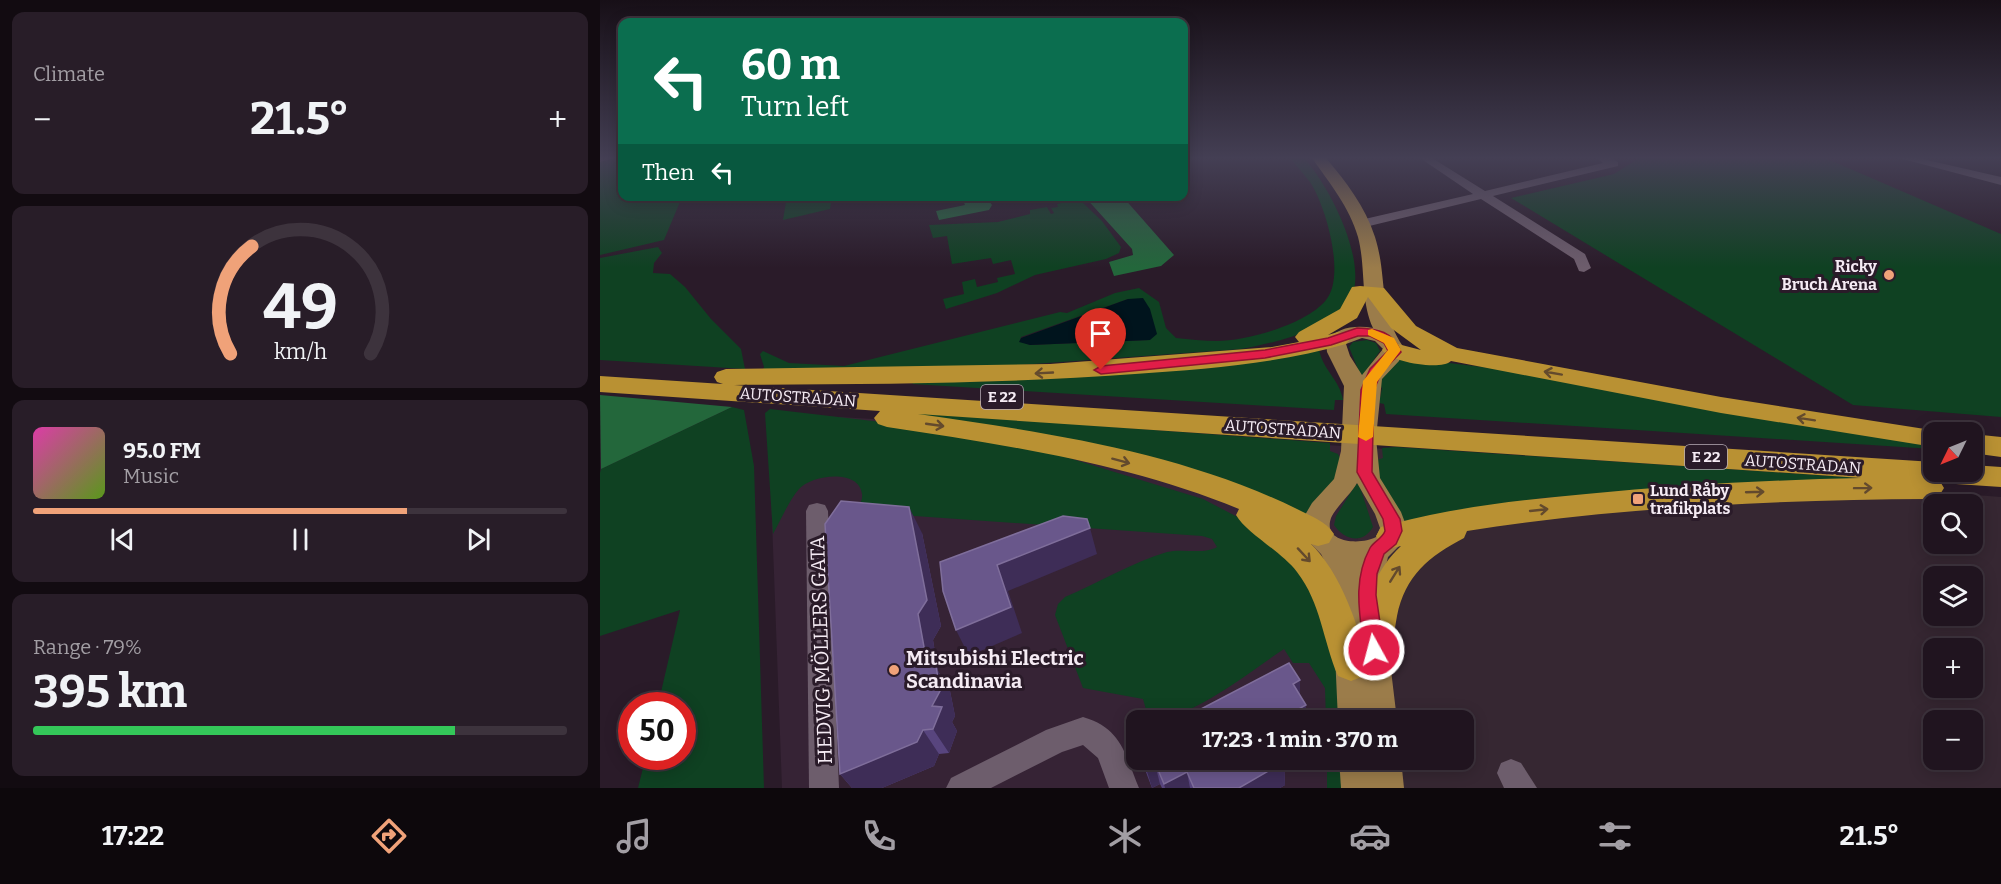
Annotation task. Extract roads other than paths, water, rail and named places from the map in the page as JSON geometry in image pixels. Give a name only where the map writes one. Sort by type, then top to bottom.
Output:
[{"type":"highway","points":[[1265,354],[1340,320],[1368,293],[1393,319],[1418,340],[1451,354],[1744,409],[1923,436]]},
{"type":"highway","points":[[691,377],[1016,374],[1101,370],[1265,354],[1345,336]]},
{"type":"highway","points":[[1392,345],[1420,357],[1498,364]]},
{"type":"highway","name":"AUTOSTRADAN","points":[[600,371],[2001,477]]},
{"type":"highway","name":"AUTOSTRADAN","points":[[600,384],[1312,424]]},
{"type":"highway","points":[[732,392],[1064,447],[1185,479],[1269,510],[1325,540]]},
{"type":"highway","name":"AUTOSTRADAN","points":[[1412,431],[1923,458]]},
{"type":"highway","points":[[1983,445],[2001,447]]},
{"type":"highway","points":[[1983,462],[2001,463]]},
{"type":"highway","points":[[1185,479],[1269,526],[1310,561],[1362,657]]},
{"type":"highway","points":[[1385,543],[1427,526],[1638,500],[1748,492],[2001,487]]},
{"type":"highway","points":[[1362,657],[1384,596],[1404,560],[1437,537],[1481,518]]},
{"type":"main road","points":[[1336,195],[1349,220],[1368,293],[1392,345]]},
{"type":"main road","points":[[1347,195],[1367,239],[1368,293],[1361,316],[1335,346],[1336,352],[1350,373],[1356,390],[1353,458],[1345,482],[1318,515],[1325,540],[1342,568],[1362,657],[1377,710]]},
{"type":"main road","points":[[1345,336],[1372,333],[1392,345]]},
{"type":"main road","points":[[1356,710],[1366,587],[1370,568],[1385,543],[1391,519],[1374,492],[1364,465],[1369,385],[1392,345]]},
{"type":"main road","points":[[1325,540],[1354,554],[1385,543]]},
{"type":"main road","points":[[1358,770],[1359,788]]},
{"type":"main road","points":[[1384,770],[1386,788]]},
{"type":"street","points":[[1362,224],[1484,195],[1580,257],[1584,268]]},
{"type":"street","name":"HEDVIG MÖLLERS GATA","points":[[817,511],[824,788]]},
{"type":"street","points":[[961,788],[1063,737],[1083,731],[1094,734],[1108,749],[1125,788]]},
{"type":"water","points":[[1143,298],[1150,309],[1157,334],[1150,340],[1030,345],[1019,342],[1021,338],[1128,299]]},
{"type":"place","name":"Ricky Bruch Arena","points":[[1889,275]]},
{"type":"place","name":"Lund Råby trafikplats","points":[[1638,499]]},
{"type":"place","name":"Mitsubishi Electric Scandinavia","points":[[894,670]]}]
